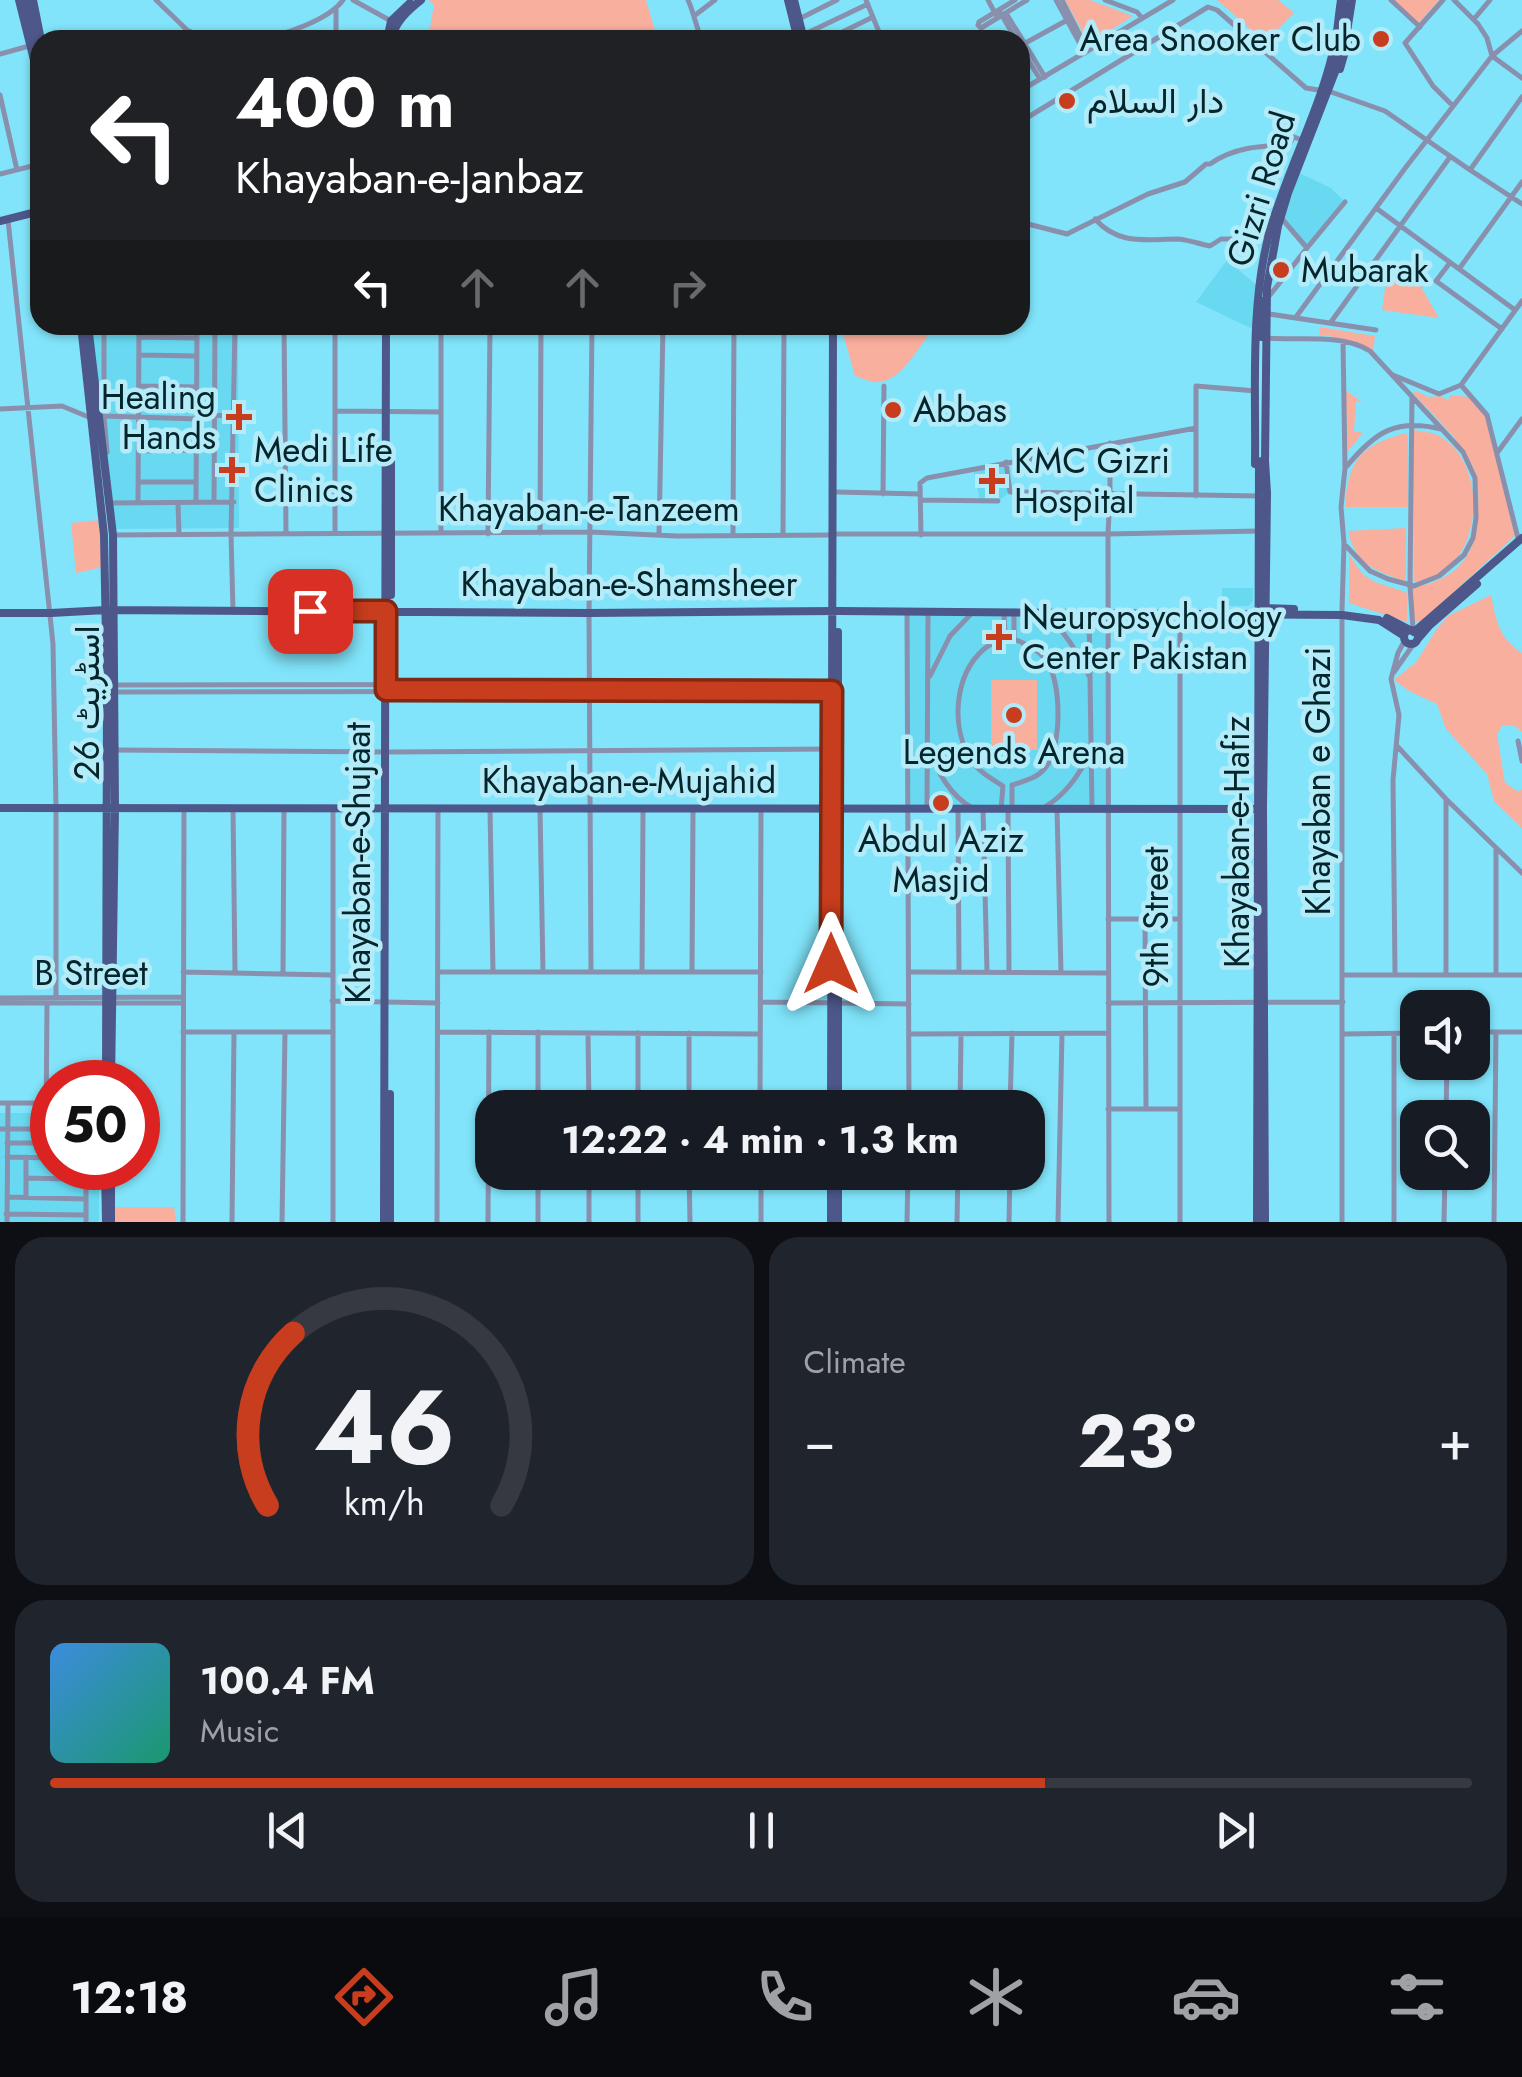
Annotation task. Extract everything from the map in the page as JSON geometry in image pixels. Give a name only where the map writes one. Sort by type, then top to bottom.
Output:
[{"type":"main road","points":[[22,0],[30,38]]},
{"type":"main road","points":[[33,0],[39,30]]},
{"type":"main road","points":[[391,30],[402,5],[418,0]]},
{"type":"main road","points":[[392,30],[418,0]]},
{"type":"main road","points":[[1262,611],[1261,315],[1267,256],[1282,200],[1333,66],[1349,0]]},
{"type":"main road","name":"Gizri Road","points":[[1261,495],[1256,337],[1268,235],[1349,0]]},
{"type":"main road","name":"Gizri Road","points":[[1262,611],[1259,531],[1270,294],[1283,220],[1347,49],[1349,0]]},
{"type":"main road","points":[[793,2],[800,30]]},
{"type":"main road","points":[[793,2],[799,30]]},
{"type":"main road","points":[[4,220],[30,214]]},
{"type":"main road","name":"اسٹریٹ 26","points":[[86,335],[110,503],[109,1060]]},
{"type":"main road","name":"Khayaban-e-Shujaat","points":[[387,1222],[389,335]]},
{"type":"main road","points":[[835,335],[835,534]]},
{"type":"main road","points":[[834,1090],[835,335]]},
{"type":"main road","name":"اسٹریٹ 26","points":[[98,417],[109,535]]},
{"type":"main road","points":[[1411,636],[1521,541]]},
{"type":"main road","name":"اسٹریٹ 26","points":[[110,610],[115,688],[110,750]]},
{"type":"main road","points":[[835,808],[832,688],[836,611]]},
{"type":"main road","name":"Khayaban-e-Shamsheer","points":[[0,613],[836,611],[1010,617],[1043,612],[1342,612],[1372,614],[1408,627],[1411,636]]},
{"type":"main road","name":"Khayaban-e-Hafiz","points":[[1262,611],[1265,1222]]},
{"type":"main road","name":"Khayaban-e-Mujahid","points":[[0,808],[1260,809]]},
{"type":"main road","name":"Khayaban-e-Hafiz","points":[[1257,1222],[1261,1001]]},
{"type":"main road","points":[[108,1190],[108,1222]]},
{"type":"main road","points":[[835,1190],[835,1222]]},
{"type":"street","points":[[156,0],[187,30]]},
{"type":"street","points":[[289,30],[336,10],[343,0]]},
{"type":"street","points":[[354,0],[371,10],[388,30]]},
{"type":"street","points":[[371,10],[376,0]]},
{"type":"street","points":[[688,0],[698,30]]},
{"type":"street","points":[[693,17],[715,0]]},
{"type":"street","points":[[793,2],[807,0]]},
{"type":"street","points":[[799,19],[838,0]]},
{"type":"street","points":[[988,0],[1010,30]]},
{"type":"street","points":[[1059,0],[1087,52]]},
{"type":"street","points":[[1104,0],[1133,10],[1142,18]]},
{"type":"street","points":[[1030,85],[1173,0]]},
{"type":"street","points":[[1391,0],[1420,27]]},
{"type":"street","points":[[1443,0],[1405,43],[1433,86],[1454,106]]},
{"type":"street","points":[[1454,0],[1487,38],[1492,56],[1522,78]]},
{"type":"street","points":[[1474,19],[1490,0]]},
{"type":"street","points":[[1000,14],[1021,1]]},
{"type":"street","points":[[813,30],[867,2],[878,30]]},
{"type":"street","points":[[1030,116],[1208,7],[1217,10],[1306,88],[1331,92],[1385,112],[1522,204]]},
{"type":"street","points":[[336,10],[336,30]]},
{"type":"street","points":[[1000,14],[1010,30]]},
{"type":"street","points":[[847,30],[873,18]]},
{"type":"street","points":[[1030,41],[1069,19]]},
{"type":"street","points":[[1296,317],[1492,56],[1522,32]]},
{"type":"street","points":[[0,54],[30,48]]},
{"type":"street","points":[[1030,59],[1043,78]]},
{"type":"street","points":[[0,95],[16,170]]},
{"type":"street","points":[[1470,170],[1522,97]]},
{"type":"street","points":[[1030,225],[1067,234],[1148,194],[1185,182],[1221,156],[1257,146],[1288,145],[1294,137],[1302,140]]},
{"type":"street","points":[[1331,322],[1450,157]]},
{"type":"street","points":[[0,174],[30,166]]},
{"type":"street","points":[[1459,269],[1522,182]]},
{"type":"street","points":[[1270,294],[1345,202]]},
{"type":"street","points":[[1376,208],[1515,310]]},
{"type":"street","points":[[1094,219],[1103,228],[1136,240],[1179,239],[1210,246],[1222,238],[1238,239],[1254,231],[1268,235]]},
{"type":"street","points":[[4,220],[51,614],[56,1000]]},
{"type":"street","points":[[1283,220],[1307,248]]},
{"type":"street","points":[[1450,262],[1436,281],[1502,329]]},
{"type":"street","points":[[1390,373],[1439,394],[1461,385],[1522,301]]},
{"type":"street","points":[[1269,314],[1376,330]]},
{"type":"street","points":[[98,417],[103,335]]},
{"type":"street","points":[[138,335],[138,503]]},
{"type":"street","points":[[214,502],[215,335]]},
{"type":"street","points":[[234,611],[231,534],[235,335]]},
{"type":"street","points":[[284,335],[286,533]]},
{"type":"street","points":[[336,335],[336,532]]},
{"type":"street","points":[[441,335],[441,534]]},
{"type":"street","points":[[488,534],[490,335]]},
{"type":"street","points":[[540,533],[541,335]]},
{"type":"street","points":[[591,972],[592,335]]},
{"type":"street","points":[[658,535],[662,335]]},
{"type":"street","points":[[733,535],[734,335]]},
{"type":"street","points":[[783,535],[784,335]]},
{"type":"street","points":[[1256,337],[1357,343],[1370,351],[1463,452],[1474,478],[1476,518],[1473,538],[1464,555],[1447,571],[1410,586],[1370,570],[1344,543]]},
{"type":"street","points":[[138,338],[197,338],[196,502]]},
{"type":"street","name":"Khayaban e Ghazi","points":[[1342,1222],[1343,341]]},
{"type":"street","points":[[138,356],[197,356]]},
{"type":"street","points":[[1461,385],[1486,416],[1521,541]]},
{"type":"street","points":[[138,386],[197,386]]},
{"type":"street","points":[[883,494],[884,386]]},
{"type":"street","points":[[1196,496],[1196,386],[1256,391]]},
{"type":"street","points":[[1394,672],[1411,636],[1412,398]]},
{"type":"street","points":[[0,408],[62,406],[98,417],[234,416]]},
{"type":"street","points":[[335,411],[441,412]]},
{"type":"street","points":[[1497,453],[1522,419]]},
{"type":"street","points":[[1345,468],[1362,447],[1387,431],[1411,426],[1443,430]]},
{"type":"street","points":[[920,535],[920,483],[927,478],[1196,428]]},
{"type":"street","points":[[1108,1222],[1110,442]]},
{"type":"street","points":[[138,451],[196,450]]},
{"type":"street","points":[[1006,462],[1010,492],[1261,495]]},
{"type":"street","points":[[138,482],[196,482]]},
{"type":"street","points":[[837,492],[998,500]]},
{"type":"street","points":[[178,502],[178,534]]},
{"type":"street","points":[[110,503],[234,502]]},
{"type":"street","name":"Khayaban-e-Tanzeem","points":[[109,535],[1259,531]]},
{"type":"street","points":[[927,808],[928,612]]},
{"type":"street","points":[[1043,612],[1072,644],[1090,679]]},
{"type":"street","name":"9th Street","points":[[1180,612],[1180,1222]]},
{"type":"street","points":[[907,613],[909,1090]]},
{"type":"street","points":[[927,682],[945,644],[972,613]]},
{"type":"street","points":[[1089,613],[1092,809]]},
{"type":"street","points":[[1009,972],[1007,793],[1002,784],[972,762],[961,736],[958,713],[967,670],[984,650],[1005,638],[1004,624],[1010,617]]},
{"type":"street","points":[[1007,793],[1012,785],[1039,774],[1052,758],[1057,712],[1052,670],[1035,649],[1014,640],[1010,617]]},
{"type":"street","points":[[1395,974],[1393,780],[1399,715],[1391,685],[1398,654],[1411,636]]},
{"type":"street","points":[[115,688],[832,688]]},
{"type":"street","points":[[1518,741],[1522,760]]},
{"type":"street","points":[[927,742],[953,792],[967,807],[982,809],[987,972]]},
{"type":"street","points":[[1397,746],[1522,873]]},
{"type":"street","points":[[110,750],[832,750]]},
{"type":"street","points":[[1043,809],[1074,783],[1091,753]]},
{"type":"street","points":[[1446,799],[1446,973]]},
{"type":"street","points":[[183,1222],[184,808]]},
{"type":"street","points":[[233,808],[235,974]]},
{"type":"street","points":[[284,808],[284,974]]},
{"type":"street","points":[[333,1222],[334,808]]},
{"type":"street","points":[[437,1222],[438,808]]},
{"type":"street","points":[[490,808],[493,972]]},
{"type":"street","points":[[540,808],[542,972]]},
{"type":"street","points":[[642,972],[643,808]]},
{"type":"street","points":[[692,972],[693,808]]},
{"type":"street","points":[[760,1090],[762,808]]},
{"type":"street","points":[[958,809],[959,972]]},
{"type":"street","points":[[1057,809],[1061,973]]},
{"type":"street","points":[[1496,849],[1496,974]]},
{"type":"street","points":[[1108,919],[1181,919]]},
{"type":"street","points":[[1145,919],[1146,1109]]},
{"type":"street","points":[[183,972],[332,975]]},
{"type":"street","points":[[438,972],[760,972]]},
{"type":"street","points":[[909,972],[1108,974]]},
{"type":"street","points":[[1343,975],[1522,974]]},
{"type":"street","name":"B Street","points":[[0,1000],[183,1000]]},
{"type":"street","name":"B Street","points":[[0,1000],[56,1000]]},
{"type":"street","points":[[332,1002],[438,1003]]},
{"type":"street","points":[[760,1002],[910,1004]]},
{"type":"street","points":[[1108,1004],[1342,1002]]},
{"type":"street","points":[[46,1060],[47,1003]]},
{"type":"street","points":[[183,1032],[332,1032]]},
{"type":"street","points":[[232,1222],[234,1032]]},
{"type":"street","points":[[282,1222],[285,1032]]},
{"type":"street","points":[[438,1032],[760,1034]]},
{"type":"street","points":[[488,1032],[488,1222]]},
{"type":"street","points":[[538,1032],[538,1090]]},
{"type":"street","points":[[588,1032],[588,1090]]},
{"type":"street","points":[[1490,1032],[1522,1032]]},
{"type":"street","points":[[1494,1222],[1496,1032]]},
{"type":"street","points":[[638,1033],[638,1090]]},
{"type":"street","points":[[689,1033],[690,1090]]},
{"type":"street","points":[[1010,1090],[1012,1033]]},
{"type":"street","points":[[1058,1222],[1062,1033]]},
{"type":"street","points":[[910,1034],[1108,1033]]},
{"type":"street","points":[[960,1090],[962,1034]]},
{"type":"street","points":[[1343,1034],[1400,1034]]},
{"type":"street","points":[[1394,1034],[1394,1222]]},
{"type":"street","points":[[7,1222],[4,1103],[30,1103]]},
{"type":"street","points":[[1108,1108],[1180,1109]]},
{"type":"street","points":[[4,1129],[30,1129]]},
{"type":"street","points":[[5,1144],[30,1143]]},
{"type":"street","points":[[7,1158],[30,1158]]},
{"type":"street","points":[[26,1158],[26,1198]]},
{"type":"street","points":[[4,1212],[86,1218],[86,1190]]},
{"type":"street","points":[[538,1190],[538,1222]]},
{"type":"street","points":[[589,1190],[589,1222]]},
{"type":"street","points":[[638,1190],[638,1222]]},
{"type":"street","points":[[690,1190],[690,1222]]},
{"type":"street","points":[[760,1190],[761,1222]]},
{"type":"street","points":[[908,1190],[908,1222]]},
{"type":"street","points":[[957,1222],[958,1190]]},
{"type":"street","points":[[1009,1222],[1010,1190]]},
{"type":"street","points":[[1444,1222],[1445,1190]]},
{"type":"street","points":[[7,1197],[86,1199]]},
{"type":"shaded area","points":[[428,0],[646,0],[655,30],[430,30],[434,4]]},
{"type":"shaded area","points":[[1065,0],[1090,0],[1133,16],[1089,44]]},
{"type":"shaded area","points":[[1217,0],[1278,0],[1293,14],[1265,42]]},
{"type":"shaded area","points":[[1394,0],[1439,0],[1418,24]]},
{"type":"shaded area","points":[[1299,173],[1331,188],[1345,202],[1307,248],[1283,220]]},
{"type":"shaded area","points":[[1227,260],[1260,288],[1257,331],[1196,302]]},
{"type":"shaded area","points":[[1388,267],[1412,271],[1439,318],[1382,310]]},
{"type":"shaded area","points":[[1320,327],[1375,336],[1373,353],[1347,340],[1319,335]]},
{"type":"shaded area","points":[[90,335],[238,335],[239,528],[114,529]]},
{"type":"shaded area","points":[[843,335],[928,336],[901,371],[887,380],[873,382],[855,376]]},
{"type":"shaded area","points":[[1345,390],[1361,401],[1356,402],[1354,431],[1363,433],[1348,451]]},
{"type":"shaded area","points":[[1413,393],[1448,400],[1451,395],[1468,397],[1485,416],[1515,536],[1421,622],[1414,622],[1412,588],[1443,578],[1464,561],[1475,536],[1478,494],[1472,465],[1455,438]]},
{"type":"shaded area","points":[[1414,430],[1441,437],[1459,454],[1469,475],[1473,497],[1466,543],[1454,562],[1436,576],[1414,582]]},
{"type":"shaded area","points":[[1406,433],[1408,507],[1345,507],[1349,478],[1359,457],[1377,443]]},
{"type":"shaded area","name":"KMC Gizri Hospital","points":[[1006,462],[1010,492],[998,501],[980,500],[973,469]]},
{"type":"shaded area","points":[[98,520],[103,567],[76,573],[71,523]]},
{"type":"shaded area","points":[[1406,528],[1406,582],[1362,559],[1348,531]]},
{"type":"shaded area","points":[[1349,554],[1368,577],[1407,593],[1407,622],[1349,603]]},
{"type":"shaded area","points":[[1222,588],[1253,588],[1253,601],[1248,606],[1222,606]]},
{"type":"shaded area","points":[[1491,595],[1503,635],[1522,653],[1522,732],[1508,725],[1502,726],[1497,734],[1505,783],[1519,792],[1522,789],[1522,828],[1494,801],[1487,774],[1446,729],[1437,704],[1394,680],[1417,661],[1448,616]]},
{"type":"shaded area","points":[[907,613],[1108,613],[1110,809],[908,809]]},
{"type":"shaded area","name":"Legends Arena","points":[[991,680],[1037,680],[1037,750],[991,749]]},
{"type":"shaded area","points":[[0,1113],[30,1113],[30,1190],[99,1190],[99,1222],[0,1222]]},
{"type":"shaded area","points":[[111,1207],[174,1207],[176,1222],[112,1222]]},
{"type":"place","name":"Area Snooker Club","points":[[1381,39]]},
{"type":"place","name":"دار السلام","points":[[1067,101]]},
{"type":"place","name":"Mubarak","points":[[1281,270]]},
{"type":"place","name":"Abbas","points":[[893,410]]},
{"type":"place","name":"Healing Hands","points":[[239,417]]},
{"type":"place","name":"Medi Life Clinics","points":[[232,470]]},
{"type":"place","name":"KMC Gizri Hospital","points":[[992,481]]},
{"type":"place","name":"Neuropsychology Center Pakistan","points":[[999,637]]},
{"type":"place","name":"Legends Arena","points":[[1014,715]]},
{"type":"place","name":"Abdul Aziz Masjid","points":[[941,803]]},
{"type":"route","points":[[310,611],[386,611],[386,690],[832,691],[831,964]]}]
